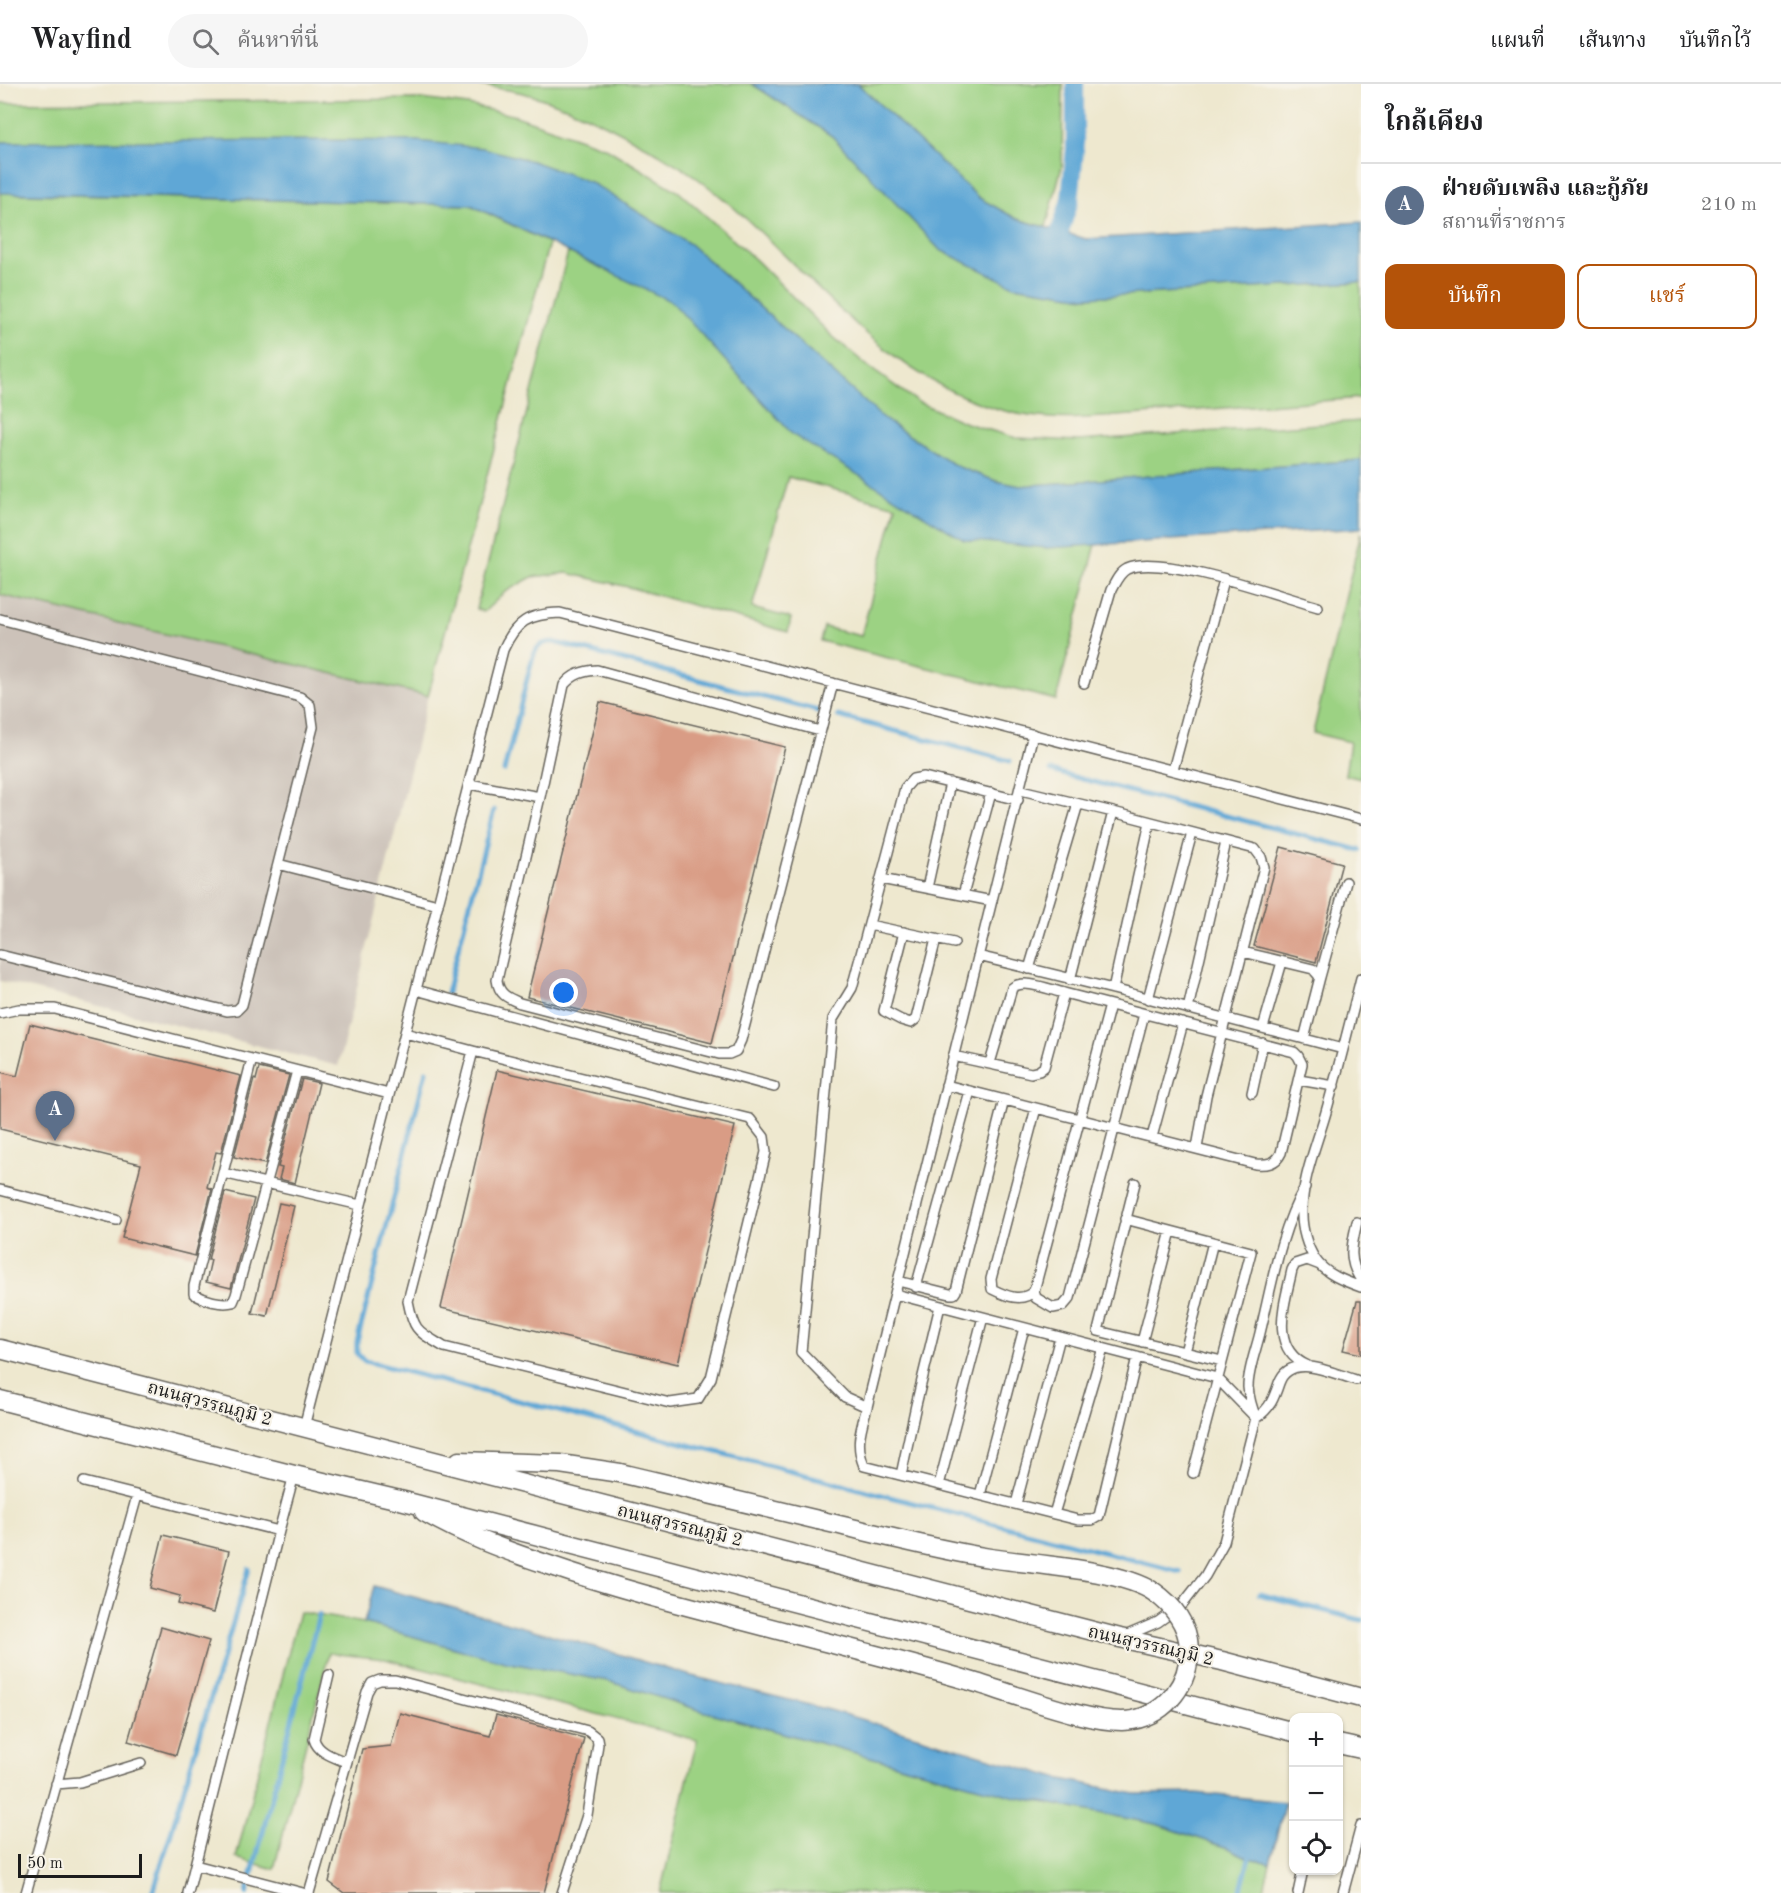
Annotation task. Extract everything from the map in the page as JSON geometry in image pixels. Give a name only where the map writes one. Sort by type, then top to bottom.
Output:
[{"type":"street","name":"ถนนสุวรรณภูมิ 2","points":[[0,1349],[1361,1698]]},
{"type":"street","points":[[0,1400],[294,1476],[404,1501],[1289,1731]]},
{"type":"street","points":[[404,1501],[486,1544],[606,1585],[969,1680],[1098,1719],[1131,1720],[1154,1712],[1172,1699],[1182,1681],[1187,1665],[1189,1649],[1187,1633],[1180,1618],[1154,1592],[1134,1583],[1085,1572],[939,1549],[620,1473],[560,1464],[430,1461]]},
{"type":"street","points":[[1343,1744],[1361,1749]]},
{"type":"lane","points":[[1084,682],[1110,590],[1126,569],[1154,566],[1180,569],[1318,607]]},
{"type":"lane","points":[[1173,770],[1224,580]]},
{"type":"lane","points":[[304,1427],[503,650],[510,635],[522,622],[539,614],[560,613],[1361,819]]},
{"type":"lane","points":[[0,620],[300,697],[310,705],[313,727],[242,1005],[237,1010],[227,1011],[0,955]]},
{"type":"lane","points":[[820,731],[597,670],[570,677],[564,685],[497,980],[498,989],[506,997],[520,1003],[719,1054],[736,1051],[741,1040],[833,683]]},
{"type":"lane","points":[[1033,734],[1020,795],[867,1407],[859,1453],[864,1466],[1078,1521],[1092,1520],[1099,1516],[1137,1357]]},
{"type":"lane","points":[[867,1407],[845,1397],[801,1352],[833,1019],[852,988],[905,788],[913,779],[924,777],[991,793],[1078,804],[1255,849],[1264,867],[1206,1096],[1197,1148]]},
{"type":"lane","points":[[927,888],[950,783]]},
{"type":"lane","points":[[469,784],[540,796]]},
{"type":"lane","points":[[963,895],[991,793]]},
{"type":"lane","points":[[1029,969],[1078,804]]},
{"type":"lane","points":[[1070,980],[1113,812]]},
{"type":"lane","points":[[1113,989],[1150,822]]},
{"type":"lane","points":[[1148,999],[1192,833]]},
{"type":"lane","points":[[1188,1010],[1226,842]]},
{"type":"lane","points":[[278,864],[438,904]]},
{"type":"lane","points":[[881,879],[992,901]]},
{"type":"lane","points":[[1304,1039],[1346,882]]},
{"type":"lane","points":[[869,925],[954,943]]},
{"type":"lane","points":[[904,932],[884,1011],[911,1023],[916,1019],[936,939]]},
{"type":"lane","points":[[1242,952],[1313,969],[1320,977]]},
{"type":"lane","points":[[978,956],[1343,1049]]},
{"type":"lane","points":[[1263,1029],[1282,962]]},
{"type":"lane","points":[[1361,978],[1334,1086],[1305,1187],[1302,1214],[1307,1243],[1315,1258],[1326,1271],[1361,1287]]},
{"type":"lane","points":[[946,1085],[1267,1165],[1277,1161],[1281,1153],[1302,1064],[1294,1052],[1263,1043],[1024,984],[1017,984],[1012,988],[990,1063]]},
{"type":"lane","points":[[416,990],[774,1087]]},
{"type":"lane","points":[[953,1056],[1031,1073],[1039,1071],[1044,1067],[1064,993]]},
{"type":"lane","points":[[1036,1108],[991,1279],[992,1289],[1022,1299],[1034,1291],[1110,1005]]},
{"type":"lane","points":[[0,1013],[19,1009],[55,1009],[389,1094]]},
{"type":"lane","points":[[1034,1291],[1036,1298],[1053,1308],[1063,1306],[1070,1298],[1144,1014]]},
{"type":"lane","points":[[1152,1137],[1183,1023]]},
{"type":"lane","points":[[405,1034],[750,1119],[764,1137],[766,1152],[711,1378],[698,1399],[670,1403],[444,1347],[419,1332],[411,1318],[408,1301],[473,1051]]},
{"type":"lane","points":[[1252,1093],[1263,1043]]},
{"type":"lane","points":[[252,1059],[194,1286],[194,1294],[202,1298],[233,1302],[297,1071]]},
{"type":"lane","points":[[1299,1080],[1334,1086]]},
{"type":"lane","points":[[916,1287],[970,1091]]},
{"type":"lane","points":[[898,1281],[950,1294],[956,1291],[1004,1100]]},
{"type":"lane","points":[[223,1173],[360,1205]]},
{"type":"lane","points":[[1135,1183],[1098,1331],[1222,1361]]},
{"type":"lane","points":[[1256,1418],[1250,1403],[1248,1385],[1286,1228],[1305,1187]]},
{"type":"lane","points":[[0,1190],[116,1220]]},
{"type":"lane","points":[[1125,1219],[1251,1252],[1193,1473]]},
{"type":"lane","points":[[1357,1222],[1350,1257],[1361,1280]]},
{"type":"lane","points":[[1142,1342],[1171,1231]]},
{"type":"lane","points":[[1185,1352],[1213,1242]]},
{"type":"lane","points":[[1322,1266],[1307,1260],[1295,1264],[1281,1324],[1282,1336],[1287,1349],[1297,1361],[1309,1367],[1356,1380]]},
{"type":"lane","points":[[895,1294],[1217,1378],[1256,1418]]},
{"type":"lane","points":[[901,1475],[940,1306]]},
{"type":"lane","points":[[939,1485],[983,1317]]},
{"type":"lane","points":[[980,1495],[1024,1328]]},
{"type":"lane","points":[[1016,1504],[1060,1337]]},
{"type":"lane","points":[[1054,1514],[1103,1348]]},
{"type":"lane","points":[[1120,1638],[1158,1622],[1183,1604],[1205,1576],[1224,1542],[1256,1418],[1270,1406],[1280,1379],[1286,1371],[1295,1367],[1309,1367]]},
{"type":"lane","points":[[188,1893],[294,1476]]},
{"type":"lane","points":[[84,1482],[279,1531]]},
{"type":"lane","points":[[28,1893],[136,1496]]},
{"type":"lane","points":[[329,1675],[314,1739],[320,1750],[346,1762]]},
{"type":"lane","points":[[309,1893],[367,1692],[372,1683],[380,1680],[395,1680],[588,1731],[597,1737],[598,1744],[587,1815],[562,1893]]},
{"type":"lane","points":[[56,1784],[80,1782],[141,1763]]},
{"type":"lane","points":[[1343,1893],[1361,1826]]},
{"type":"lane","points":[[195,1865],[303,1893]]},
{"type":"lane","points":[[1298,1893],[1302,1875]]},
{"type":"shaded area","points":[[0,595],[428,696],[338,1066],[0,981]]},
{"type":"green space","points":[[474,84],[752,84],[832,136],[940,250],[1014,286],[1085,297],[1361,282],[1361,398],[1070,418],[1018,414],[968,399],[924,376],[883,347],[846,315],[736,210],[688,172],[626,135],[576,111],[523,93]]},
{"type":"green space","points":[[858,84],[1063,84],[1062,166],[1046,227],[1017,219],[979,198]]},
{"type":"green space","points":[[421,99],[468,105],[516,116],[606,148],[679,192],[756,260],[831,335],[870,368],[918,402],[966,423],[1016,438],[1078,441],[1361,421],[1361,460],[1020,486],[996,481],[956,466],[885,420],[690,244],[590,182],[417,141],[0,142],[0,103]]},
{"type":"green space","points":[[0,191],[21,194],[470,205],[549,243],[428,696],[0,595]]},
{"type":"green space","points":[[568,252],[672,301],[793,435],[1047,548],[1096,544],[1056,700],[820,641],[824,627],[861,636],[896,506],[788,477],[752,608],[791,618],[788,632],[628,587],[567,573],[532,577],[505,592],[484,612],[476,609]]},
{"type":"green space","points":[[1361,532],[1361,779],[1345,775],[1350,742],[1313,733]]},
{"type":"green space","points":[[299,1612],[364,1623],[505,1662],[608,1681],[699,1710],[1016,1797],[1156,1824],[1228,1848],[1249,1858],[1270,1863],[1263,1893],[660,1893],[697,1740],[385,1659],[329,1653],[274,1869],[236,1858]]},
{"type":"water","points":[[752,84],[858,84],[979,198],[1017,219],[1086,239],[1361,222],[1361,282],[1085,297],[1014,286],[940,250],[832,136]]},
{"type":"water","points":[[417,141],[483,148],[532,161],[590,182],[690,244],[885,420],[956,466],[996,481],[1020,486],[1361,460],[1361,528],[1047,548],[964,540],[793,435],[672,302],[471,205],[0,193],[0,142]]},
{"type":"water","points":[[374,1586],[692,1676],[830,1710],[1057,1778],[1135,1794],[1196,1793],[1285,1802],[1270,1863],[1249,1858],[1228,1848],[1156,1824],[1016,1797],[699,1710],[608,1681],[505,1662],[364,1623]]},
{"type":"building","points":[[600,702],[785,747],[712,1043],[527,997]]},
{"type":"building","points":[[1281,847],[1342,863],[1316,962],[1254,946]]},
{"type":"building","points":[[30,1024],[241,1076],[221,1153],[216,1152],[207,1187],[212,1189],[195,1256],[122,1238],[141,1164],[0,1129],[0,1072],[17,1076]]},
{"type":"building","points":[[259,1068],[289,1075],[265,1164],[234,1157],[254,1079],[256,1080]]},
{"type":"building","points":[[497,1070],[735,1126],[678,1364],[441,1308]]},
{"type":"building","points":[[302,1079],[319,1083],[295,1183],[279,1179],[282,1168],[278,1167]]},
{"type":"building","points":[[225,1192],[254,1199],[231,1288],[206,1282],[211,1260],[208,1260]]},
{"type":"building","points":[[279,1203],[294,1206],[267,1316],[252,1313]]},
{"type":"building","points":[[1357,1301],[1361,1301],[1361,1354],[1343,1350]]},
{"type":"building","points":[[163,1535],[229,1551],[213,1613],[178,1604],[180,1596],[150,1588]]},
{"type":"building","points":[[161,1627],[209,1641],[176,1755],[128,1741]]},
{"type":"building","points":[[400,1713],[490,1736],[496,1715],[584,1738],[544,1893],[344,1893],[329,1882],[362,1749],[391,1746]]},
{"type":"waterway","points":[[1053,253],[1070,200],[1075,149],[1075,84]]},
{"type":"waterway","points":[[504,771],[532,660],[537,649],[545,643],[554,642],[818,711]]},
{"type":"waterway","points":[[838,716],[1010,761]]},
{"type":"waterway","points":[[1051,771],[1359,850]]},
{"type":"waterway","points":[[447,993],[494,810]]},
{"type":"waterway","points":[[426,1071],[357,1342],[357,1354],[365,1361],[1180,1572]]},
{"type":"waterway","points":[[153,1893],[249,1569]]},
{"type":"waterway","points":[[1259,1594],[1361,1620]]},
{"type":"waterway","points":[[247,1893],[319,1615]]},
{"type":"waterway","points":[[1240,1893],[1249,1858]]},
{"type":"place","name":"ฝ่ายดับเพลิง และกู้ภัย","points":[[55,1141]]}]
